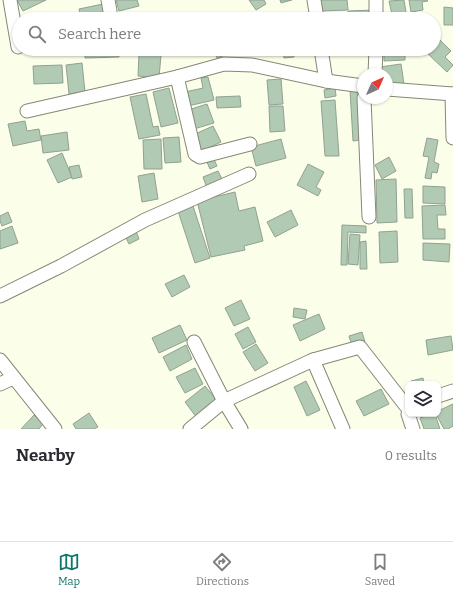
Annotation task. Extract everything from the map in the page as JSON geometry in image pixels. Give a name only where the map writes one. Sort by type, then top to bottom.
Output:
[{"type":"street","points":[[10,0],[12,12]]},
{"type":"street","points":[[314,0],[316,12]]},
{"type":"street","points":[[376,0],[376,12]]},
{"type":"street","points":[[322,56],[326,81]]},
{"type":"street","points":[[375,68],[376,56]]},
{"type":"street","points":[[27,111],[177,77],[224,64],[252,65],[326,81],[357,85]]},
{"type":"street","points":[[177,77],[195,154],[200,158],[250,144]]},
{"type":"street","points":[[393,89],[453,94],[453,138]]},
{"type":"street","points":[[364,104],[369,217]]},
{"type":"street","points":[[0,296],[61,266],[146,220],[249,174]]},
{"type":"street","points":[[194,342],[224,401],[241,429]]},
{"type":"street","points":[[190,429],[224,401],[312,360],[360,347],[405,406]]},
{"type":"street","points":[[0,360],[55,429]]},
{"type":"street","points":[[312,360],[343,429]]},
{"type":"street","points":[[0,384],[13,378]]},
{"type":"street","points":[[441,395],[453,391]]},
{"type":"street","points":[[410,417],[413,429]]},
{"type":"building","points":[[17,0],[46,0],[23,11]]},
{"type":"building","points":[[116,0],[137,0],[139,6],[119,11]]},
{"type":"building","points":[[249,0],[264,0],[266,4],[256,10]]},
{"type":"building","points":[[280,0],[292,0],[281,3]]},
{"type":"building","points":[[321,0],[347,0],[348,10],[322,11]]},
{"type":"building","points":[[404,0],[406,12],[391,12],[389,1]]},
{"type":"building","points":[[409,0],[428,1],[422,2],[423,10],[411,12]]},
{"type":"building","points":[[103,4],[105,12],[80,12],[79,9]]},
{"type":"building","points":[[444,7],[453,8],[453,25],[444,25]]},
{"type":"building","points":[[374,10],[374,12],[348,12]]},
{"type":"building","points":[[441,41],[451,51],[445,57],[453,65],[447,72],[430,56],[441,56]]},
{"type":"building","points":[[85,56],[119,56],[119,57],[85,58]]},
{"type":"building","points":[[139,56],[161,56],[159,78],[138,76]]},
{"type":"building","points":[[284,56],[294,56],[294,57],[284,58]]},
{"type":"building","points":[[384,56],[405,56],[405,60],[384,61]]},
{"type":"building","points":[[82,63],[85,92],[69,94],[66,65]]},
{"type":"building","points":[[401,64],[404,84],[393,85],[393,68],[380,67]]},
{"type":"building","points":[[62,65],[63,83],[34,84],[33,66]]},
{"type":"building","points":[[208,77],[214,100],[188,106],[185,92],[203,88],[201,78]]},
{"type":"building","points":[[281,79],[283,104],[269,105],[267,80]]},
{"type":"building","points":[[169,88],[178,123],[161,127],[153,92]]},
{"type":"building","points":[[335,88],[336,96],[325,98],[324,90]]},
{"type":"building","points":[[357,89],[361,140],[353,141],[350,90]]},
{"type":"building","points":[[146,94],[153,127],[158,126],[160,135],[139,139],[130,97]]},
{"type":"building","points":[[240,96],[241,107],[217,108],[216,97]]},
{"type":"building","points":[[335,100],[339,156],[325,156],[321,101]]},
{"type":"building","points":[[207,104],[214,123],[194,129],[188,110]]},
{"type":"building","points":[[269,106],[283,106],[285,131],[270,132]]},
{"type":"building","points":[[25,121],[27,131],[39,129],[41,140],[13,146],[8,124]]},
{"type":"building","points":[[213,126],[221,142],[202,151],[193,135]]},
{"type":"building","points":[[67,132],[69,150],[43,153],[41,136]]},
{"type":"building","points":[[179,137],[181,162],[165,163],[163,138]]},
{"type":"building","points":[[427,138],[438,140],[434,162],[439,164],[437,173],[432,172],[431,179],[425,178],[429,157],[423,156]]},
{"type":"building","points":[[161,139],[162,169],[144,169],[143,140]]},
{"type":"building","points":[[281,139],[286,158],[256,166],[251,147]]},
{"type":"building","points":[[62,153],[72,177],[58,183],[47,160]]},
{"type":"building","points":[[213,157],[217,166],[210,169],[206,160]]},
{"type":"building","points":[[389,157],[396,171],[382,179],[375,165]]},
{"type":"building","points":[[308,164],[324,172],[316,187],[321,190],[318,196],[297,185]]},
{"type":"building","points":[[79,165],[82,177],[72,179],[69,167]]},
{"type":"building","points":[[218,171],[223,181],[207,188],[203,177]]},
{"type":"building","points":[[154,173],[158,199],[142,202],[138,176]]},
{"type":"building","points":[[396,179],[397,222],[377,223],[376,180]]},
{"type":"building","points":[[423,186],[445,187],[445,204],[423,203]]},
{"type":"building","points":[[404,189],[412,189],[413,218],[405,218]]},
{"type":"building","points":[[235,192],[239,211],[255,207],[263,241],[244,246],[245,250],[211,257],[197,201]]},
{"type":"building","points":[[445,205],[446,215],[437,215],[438,229],[445,229],[445,239],[423,239],[422,206]]},
{"type":"building","points":[[193,206],[210,258],[195,263],[178,211]]},
{"type":"building","points":[[291,210],[298,225],[275,237],[267,222]]},
{"type":"building","points":[[8,212],[12,222],[2,226],[0,216]]},
{"type":"building","points":[[342,225],[366,226],[366,233],[348,232],[347,265],[341,265]]},
{"type":"building","points":[[12,226],[18,243],[0,249],[0,231]]},
{"type":"building","points":[[136,231],[139,239],[129,244],[125,236]]},
{"type":"building","points":[[397,231],[398,262],[380,263],[379,232]]},
{"type":"building","points":[[350,234],[360,235],[358,265],[348,264]]},
{"type":"building","points":[[366,241],[367,269],[360,269],[360,242]]},
{"type":"building","points":[[423,243],[450,244],[449,262],[423,260]]},
{"type":"building","points":[[184,275],[190,287],[172,297],[165,284]]},
{"type":"building","points":[[241,300],[250,319],[234,326],[225,308]]},
{"type":"building","points":[[294,308],[307,310],[305,319],[293,317]]},
{"type":"building","points":[[319,314],[325,329],[300,341],[293,325]]},
{"type":"building","points":[[180,325],[187,340],[159,353],[152,338]]},
{"type":"building","points":[[248,327],[256,342],[243,349],[235,334]]},
{"type":"building","points":[[362,332],[365,342],[352,346],[349,336]]},
{"type":"building","points":[[451,336],[453,350],[428,355],[426,340]]},
{"type":"building","points":[[256,344],[268,363],[255,371],[243,352]]},
{"type":"building","points":[[186,345],[192,359],[170,371],[163,357]]},
{"type":"building","points":[[195,368],[203,384],[185,393],[176,377]]},
{"type":"building","points":[[423,378],[424,381],[411,381]]},
{"type":"building","points":[[306,381],[320,410],[307,416],[294,387]]},
{"type":"building","points":[[205,386],[218,402],[197,418],[185,402]]},
{"type":"building","points":[[381,389],[389,404],[364,416],[356,401]]},
{"type":"building","points":[[453,404],[453,426],[448,429],[444,429],[438,417],[441,417],[441,410]]},
{"type":"building","points":[[89,413],[98,427],[94,429],[76,429],[73,424]]},
{"type":"building","points":[[34,415],[43,424],[39,429],[21,429]]},
{"type":"building","points":[[436,417],[440,429],[424,429],[420,418]]}]
